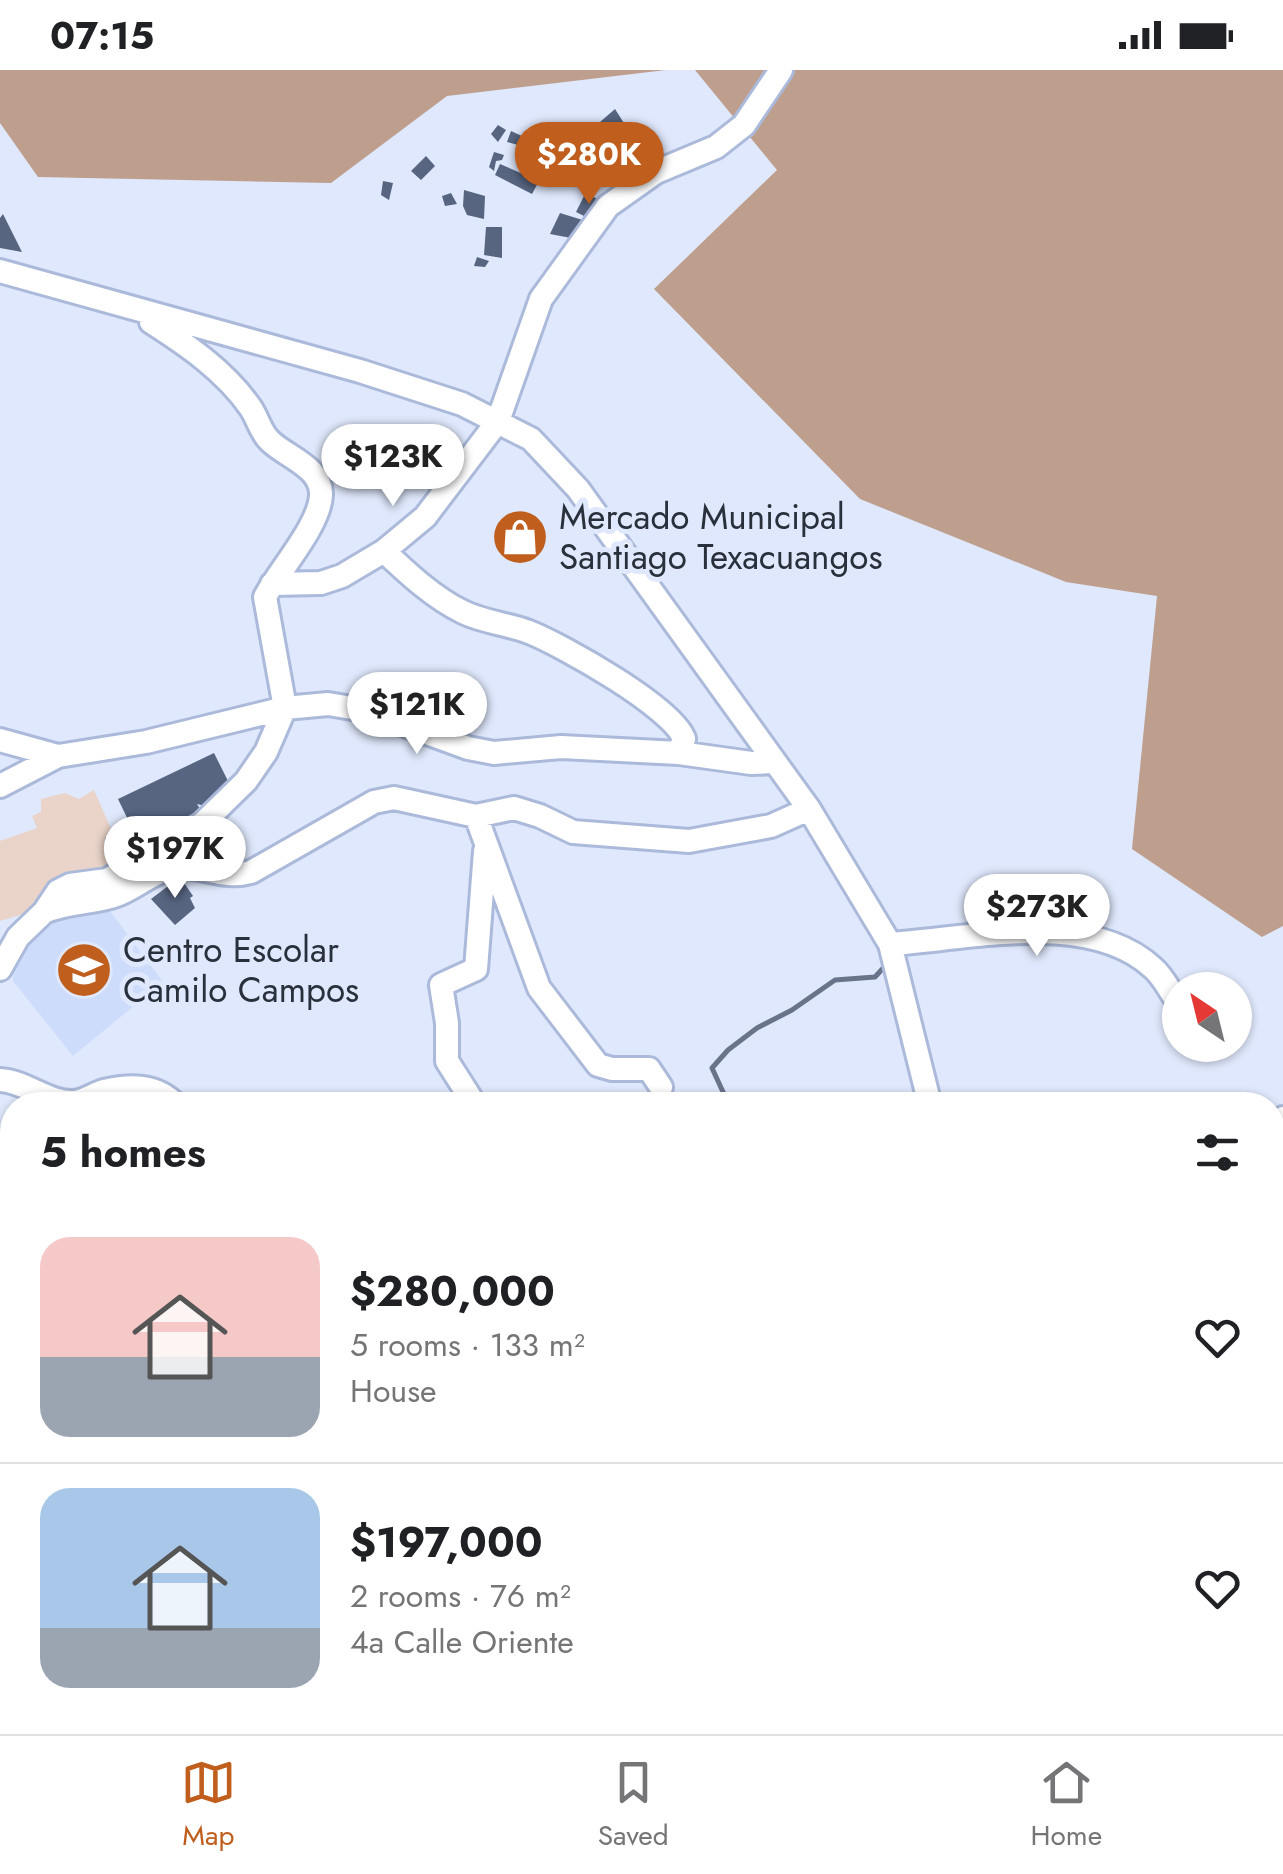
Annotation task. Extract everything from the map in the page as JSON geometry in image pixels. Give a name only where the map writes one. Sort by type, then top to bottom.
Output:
[{"type":"street","points":[[272,584],[320,583],[342,576],[384,551],[424,517],[498,421],[541,299],[608,206],[656,172],[716,147],[744,124],[781,70]]},
{"type":"street","points":[[0,271],[360,371],[462,404],[531,439],[578,488],[809,808],[890,944],[927,1092]]},
{"type":"street","points":[[0,970],[18,937],[44,912],[58,891],[70,885],[107,880],[216,812],[246,781],[266,752],[286,708],[265,597],[316,512],[321,495],[318,481],[308,468],[268,439],[252,408],[217,370],[189,346],[131,309]]},
{"type":"street","points":[[384,551],[430,590],[464,612],[566,649],[664,713],[680,728],[684,739],[679,753]]},
{"type":"street","points":[[0,786],[58,756],[146,742],[286,708],[328,704],[364,710],[468,748],[494,753],[561,747],[776,762]]},
{"type":"street","points":[[0,740],[58,756]]},
{"type":"street","points":[[44,912],[61,904],[115,896],[162,872],[181,867],[235,876],[251,872],[374,802],[394,798],[476,816],[514,808],[573,832],[690,841],[771,826],[809,808]]},
{"type":"street","points":[[476,816],[539,988],[556,1014],[598,1065],[648,1069],[661,1087]]},
{"type":"street","points":[[466,1092],[446,1061],[447,1024],[441,985],[476,969],[486,842]]},
{"type":"street","points":[[890,944],[1036,932],[1099,938],[1154,968],[1162,979]]},
{"type":"street","points":[[0,1080],[18,1081],[41,1092]]},
{"type":"street","points":[[103,1092],[150,1088],[156,1092]]},
{"type":"shaded area","points":[[0,70],[666,70],[447,96],[331,183],[38,177],[0,123]]},
{"type":"shaded area","points":[[695,70],[1283,70],[1283,926],[1262,937],[1132,849],[1157,596],[1066,582],[860,499],[654,289],[777,170]]},
{"type":"shaded area","points":[[94,790],[113,833],[105,838],[118,865],[53,881],[40,909],[0,921],[0,841],[37,828],[32,816],[41,812],[41,799],[65,793],[79,799]]},
{"type":"shaded area","name":"Centro Escolar Camilo Campos","points":[[104,903],[163,982],[73,1056],[13,981],[14,959],[30,937],[60,914]]},
{"type":"building","points":[[615,109],[629,131],[613,144],[600,122]]},
{"type":"building","points":[[598,123],[608,139],[598,146],[588,131]]},
{"type":"building","points":[[498,125],[506,130],[498,142],[491,134]]},
{"type":"building","points":[[511,131],[524,137],[518,145],[507,142]]},
{"type":"building","points":[[494,152],[504,155],[496,161],[494,171],[489,167]]},
{"type":"building","points":[[426,156],[435,166],[421,180],[411,171]]},
{"type":"building","points":[[533,156],[544,169],[539,180],[527,171]]},
{"type":"building","points":[[580,163],[585,167],[573,183],[569,178]]},
{"type":"building","points":[[500,164],[539,181],[532,194],[495,175]]},
{"type":"building","points":[[383,181],[393,183],[389,200],[381,195]]},
{"type":"building","points":[[464,190],[485,196],[484,219],[467,215]]},
{"type":"building","points":[[451,193],[457,204],[445,206],[442,196]]},
{"type":"building","points":[[585,194],[604,201],[592,220],[576,212]]},
{"type":"building","points":[[560,213],[589,222],[571,238],[550,234]]},
{"type":"building","points":[[3,214],[22,252],[0,248]]},
{"type":"building","points":[[486,227],[502,227],[502,258],[484,255]]},
{"type":"building","points":[[477,257],[489,261],[485,267],[474,266]]},
{"type":"building","points":[[214,753],[230,785],[205,806],[197,804],[203,814],[118,865],[105,838],[125,827],[127,831],[132,828],[118,799]]},
{"type":"building","points":[[180,877],[193,896],[190,898],[195,908],[175,925],[151,899]]},
{"type":"waterway","points":[[723,1092],[712,1068],[728,1050],[835,980],[875,977],[886,965]]},
{"type":"place","name":"Mercado Municipal Santiago Texacuangos","points":[[520,537]]},
{"type":"place","name":"Centro Escolar Camilo Campos","points":[[84,970]]}]
